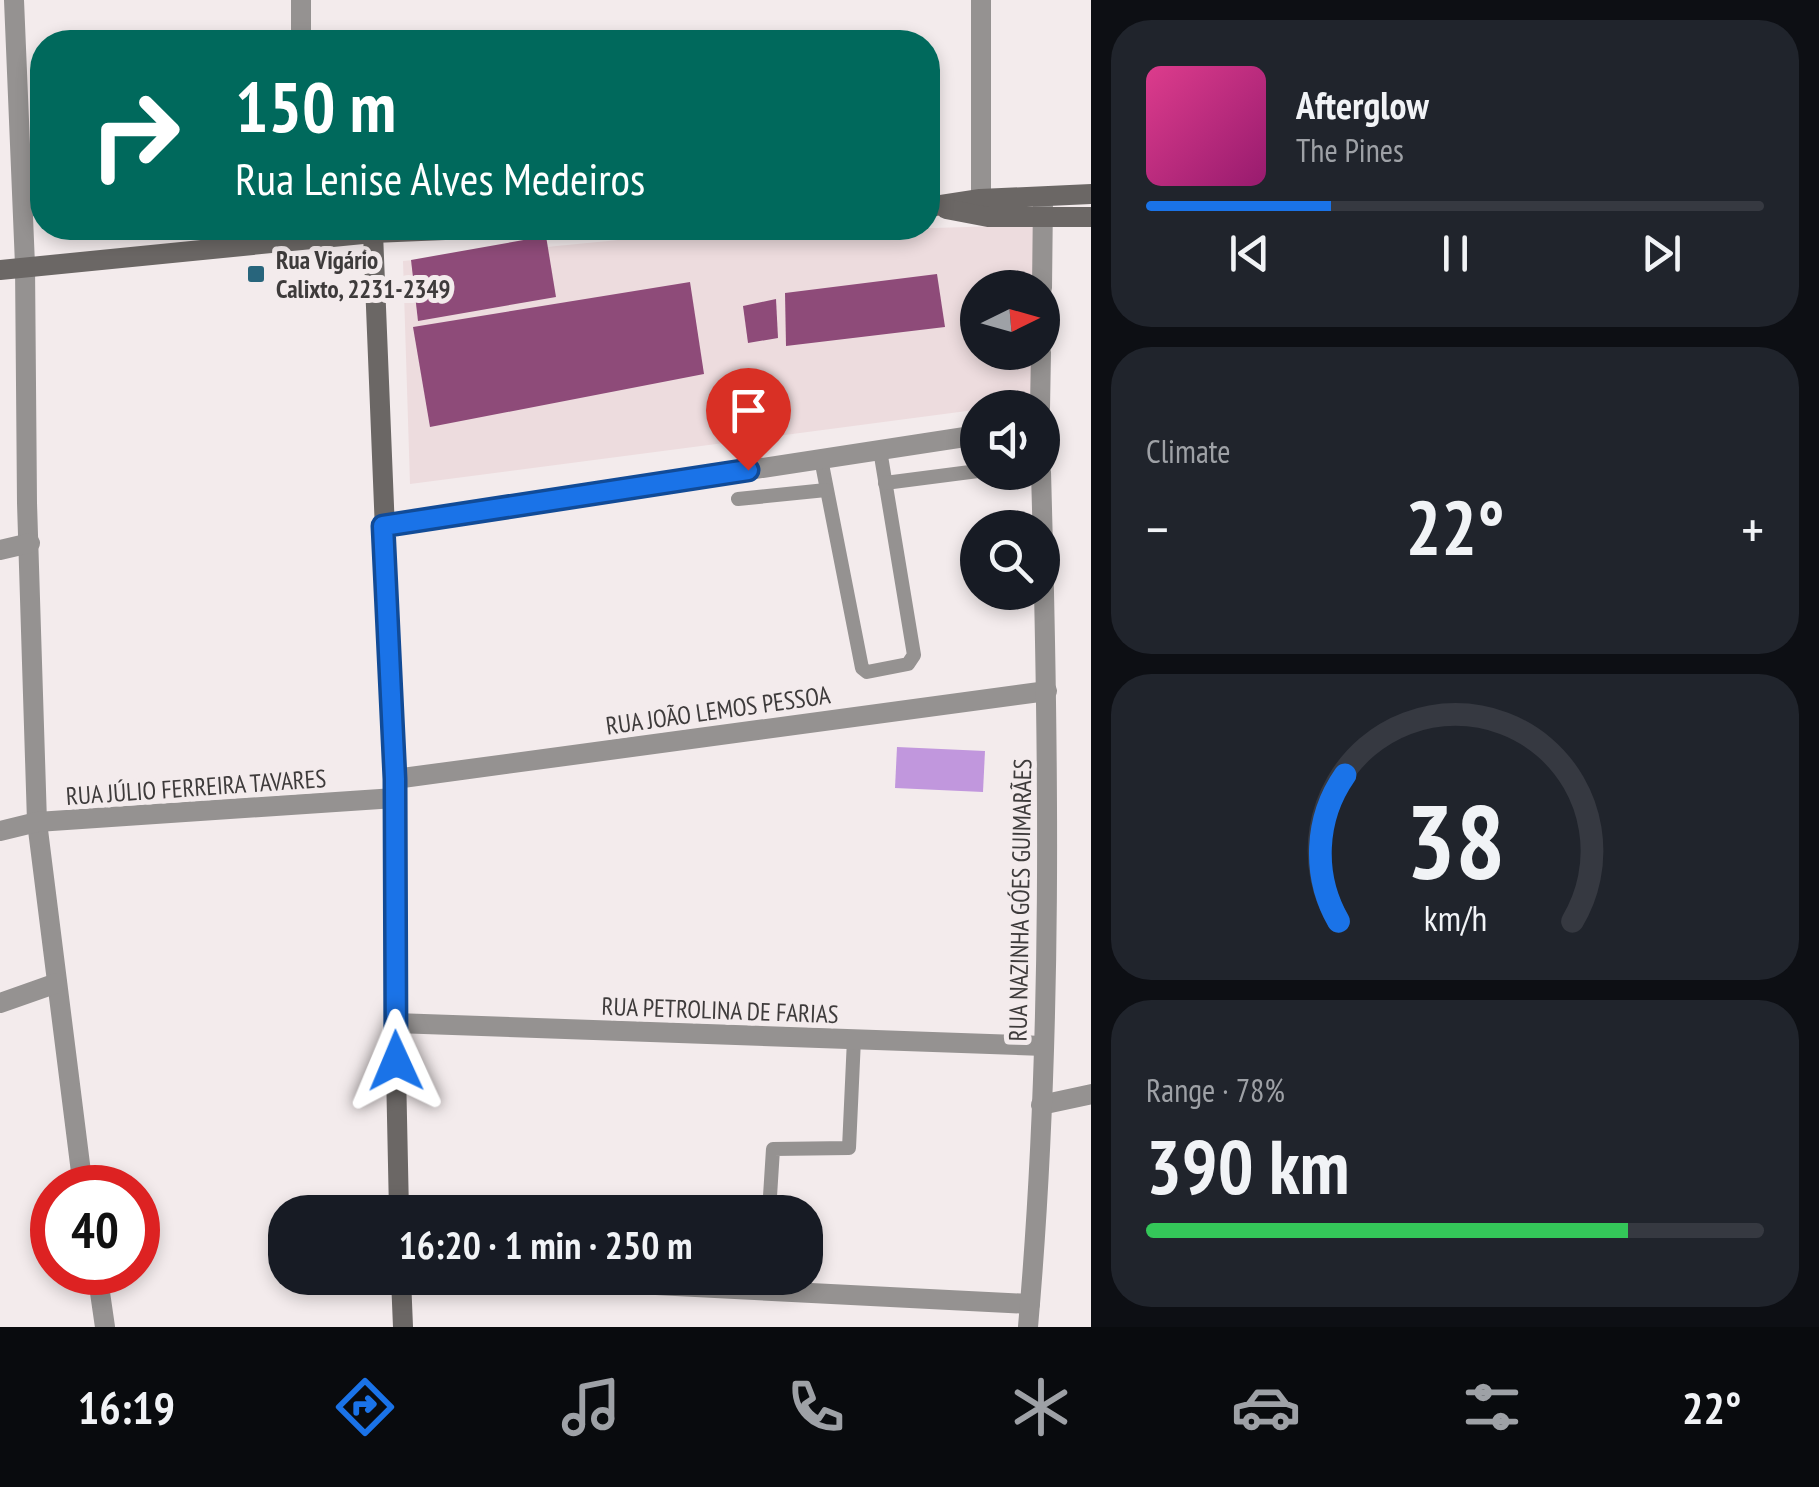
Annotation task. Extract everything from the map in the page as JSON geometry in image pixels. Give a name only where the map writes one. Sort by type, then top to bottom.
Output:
[{"type":"street","points":[[14,0],[25,265],[37,822],[80,1165]]},
{"type":"street","points":[[300,0],[301,30]]},
{"type":"street","points":[[981,208],[982,0]]},
{"type":"street","points":[[981,208],[1044,196],[1091,194]]},
{"type":"street","points":[[1042,270],[1044,196]]},
{"type":"street","points":[[940,207],[981,208],[1043,218],[1091,217]]},
{"type":"street","points":[[0,270],[250,240]]},
{"type":"street","points":[[373,240],[395,789],[400,1195]]},
{"type":"street","points":[[383,526],[960,439]]},
{"type":"street","name":"RUA NAZINHA GÓES GUIMARÃES","points":[[1028,1327],[1044,1046],[1047,691],[1041,490]]},
{"type":"street","points":[[0,550],[30,543]]},
{"type":"street","name":"RUA JOÃO LEMOS PESSOA","points":[[395,789],[1047,691]]},
{"type":"street","name":"RUA JÚLIO FERREIRA TAVARES","points":[[0,831],[37,822],[395,789]]},
{"type":"street","points":[[0,1003],[56,983]]},
{"type":"street","name":"RUA PETROLINA DE FARIAS","points":[[395,1023],[1044,1046]]},
{"type":"street","points":[[1041,1105],[1091,1094]]},
{"type":"street","points":[[823,1288],[1030,1304]]},
{"type":"street","points":[[101,1295],[106,1327]]},
{"type":"street","points":[[402,1295],[403,1327]]},
{"type":"lane","points":[[820,459],[862,668],[866,672],[908,664],[914,655],[880,450]]},
{"type":"lane","points":[[885,483],[960,473]]},
{"type":"lane","points":[[738,499],[826,490]]},
{"type":"lane","points":[[770,1195],[774,1149],[848,1148],[854,1040]]},
{"type":"shaded area","points":[[1037,225],[1037,270],[960,270],[960,370],[1036,370],[1036,390],[960,390],[960,412],[410,484],[403,261],[618,240],[940,240],[940,228]]},
{"type":"shaded area","points":[[897,747],[985,751],[983,792],[895,788]]},
{"type":"building","points":[[524,240],[547,240],[556,297],[418,321],[411,260]]},
{"type":"building","points":[[937,274],[945,327],[786,346],[785,293]]},
{"type":"building","points":[[690,282],[704,374],[430,427],[413,327]]},
{"type":"building","points":[[776,299],[778,338],[748,343],[743,306]]},
{"type":"place","name":"Rua Vigário Calixto, 2231-2349","points":[[256,274]]},
{"type":"route","points":[[396,1061],[395,779],[383,526],[748,470]]}]
